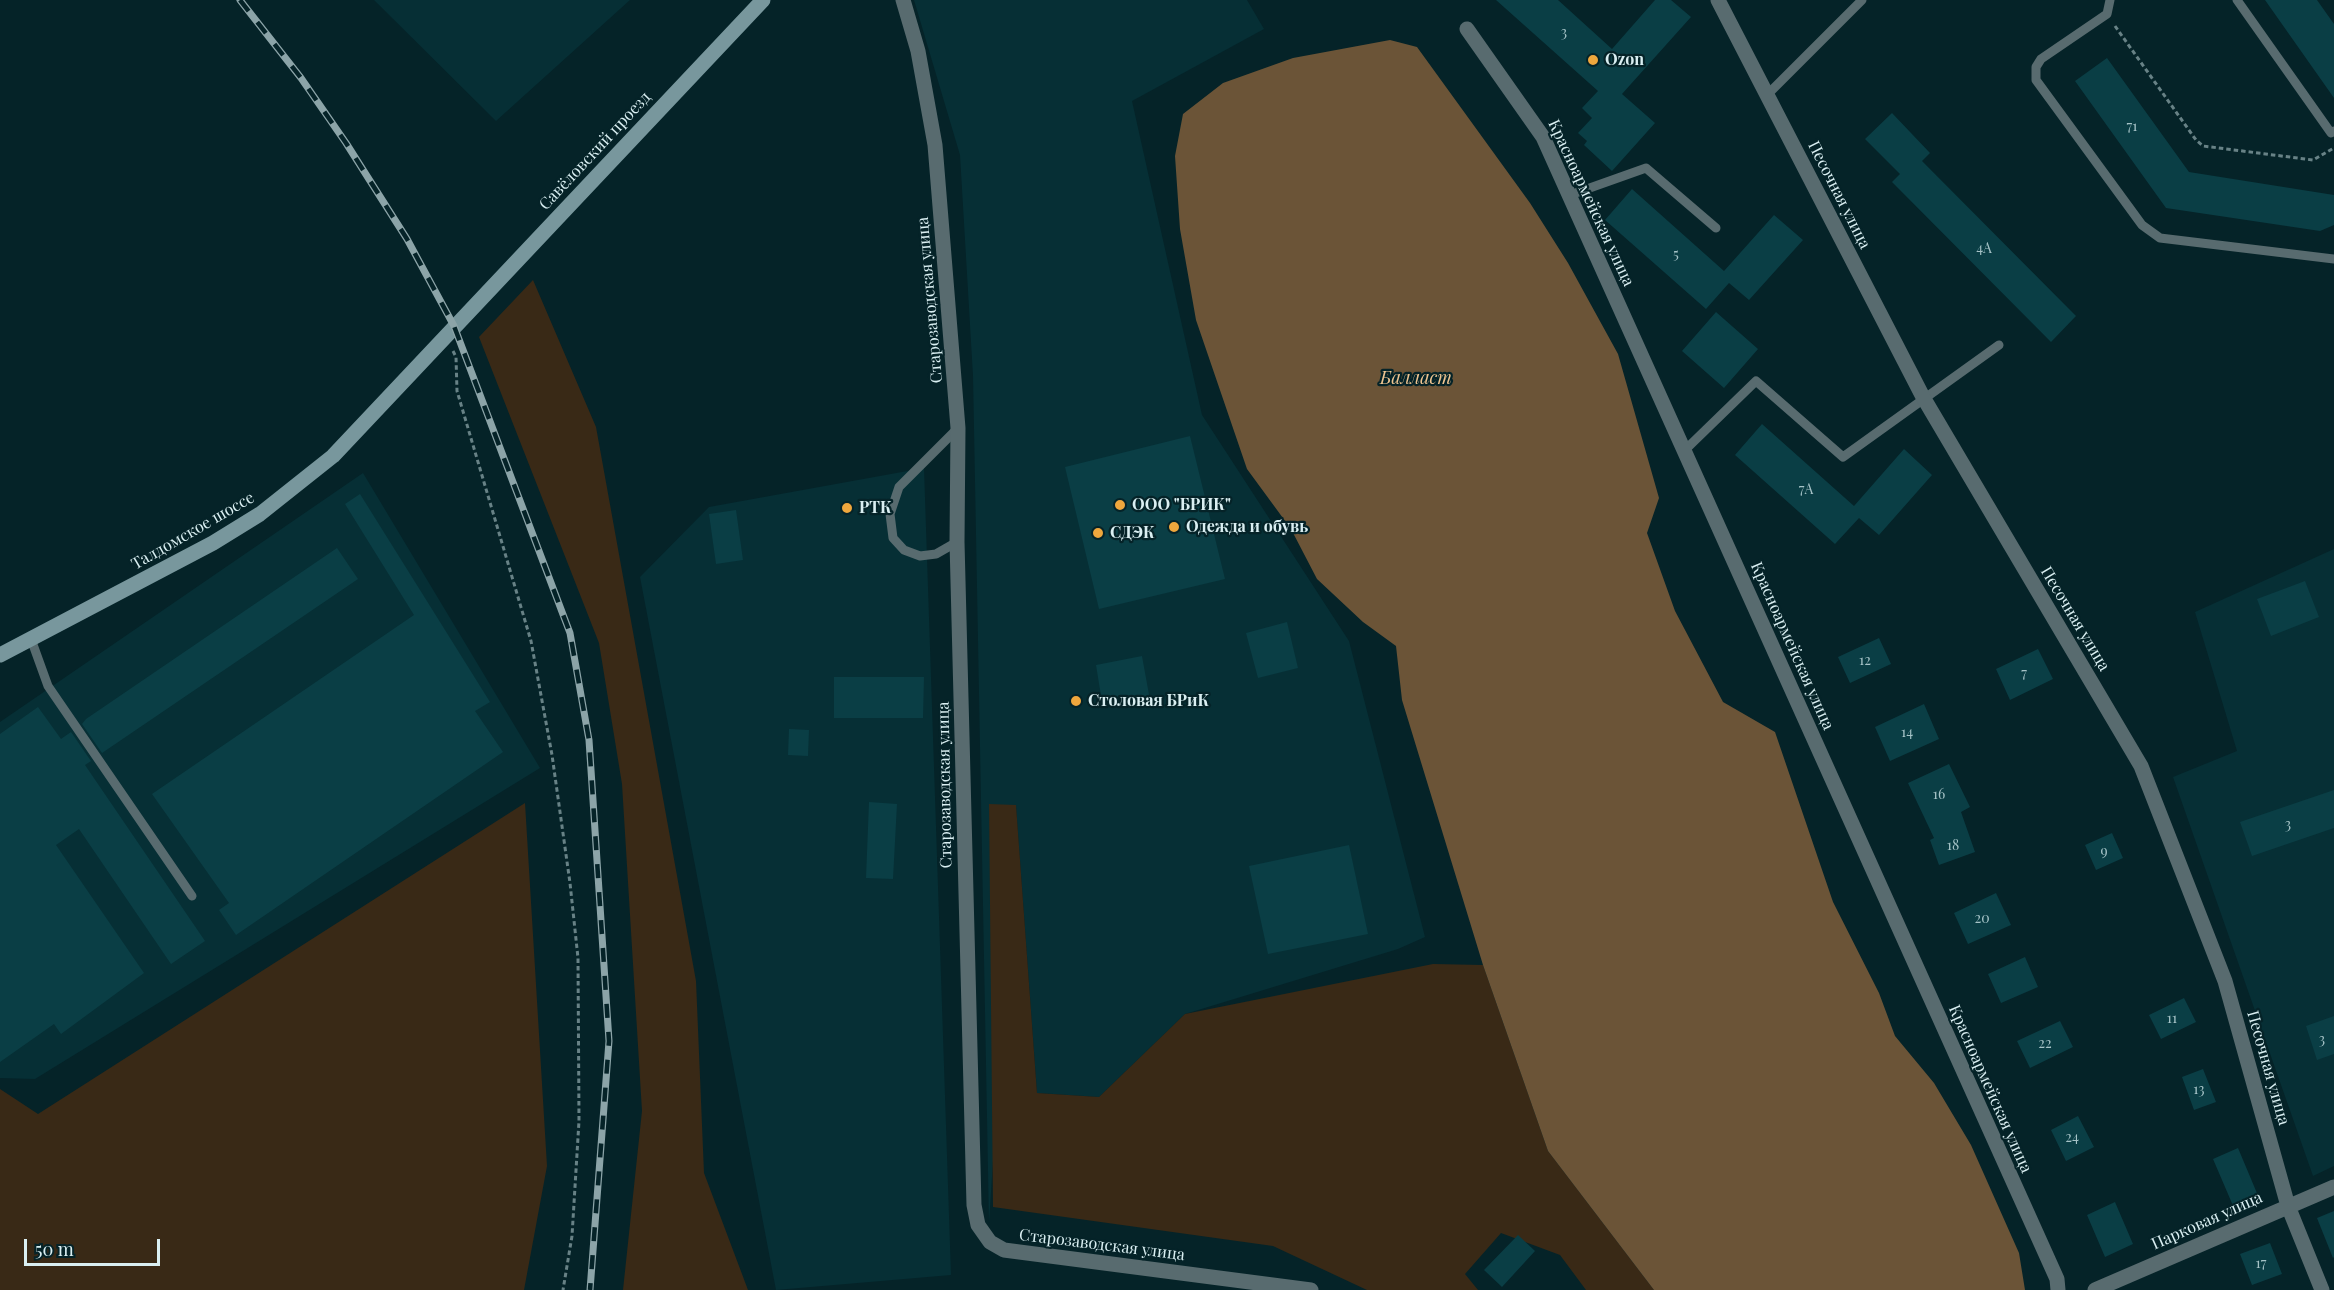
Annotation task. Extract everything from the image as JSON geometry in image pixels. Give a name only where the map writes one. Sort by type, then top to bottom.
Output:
[{"type":"main road","name":"Савёловский проезд","points":[[449,331],[763,0]]},
{"type":"main road","name":"Талдомское шоссе","points":[[0,655],[197,553],[290,492],[347,444],[449,331]]},
{"type":"street","name":"Старозаводская улица","points":[[903,0],[918,51],[935,145],[958,428],[957,542],[974,1205],[981,1232],[995,1246],[1004,1250],[1311,1290]]},
{"type":"street","name":"Песочная улица","points":[[1718,0],[1923,398],[2141,766],[2225,981],[2288,1206],[2322,1290]]},
{"type":"street","name":"Красноармейская улица","points":[[1467,29],[1543,137],[2057,1279],[2058,1290]]},
{"type":"street","name":"Парковая улица","points":[[2095,1290],[2334,1187]]},
{"type":"lane","points":[[1767,95],[1862,0]]},
{"type":"lane","points":[[2110,0],[2107,14],[2041,59],[2036,67],[2036,80],[2142,225],[2160,238],[2334,259]]},
{"type":"lane","points":[[2237,0],[2331,133],[2334,130]]},
{"type":"lane","points":[[1570,195],[1646,168],[1716,228]]},
{"type":"lane","points":[[1685,450],[1756,381],[1843,457],[1999,345]]},
{"type":"lane","points":[[957,542],[936,554],[920,556],[904,550],[893,538],[890,514],[898,487],[958,428]]},
{"type":"lane","points":[[31,639],[48,686],[192,896]]},
{"type":"path","points":[[2107,14],[2196,140],[2203,146],[2313,160],[2334,148]]},
{"type":"path","points":[[449,331],[456,357],[457,391],[531,641],[552,755],[570,883],[578,958],[579,1120],[572,1236],[563,1290]]},
{"type":"shaded area","points":[[374,0],[630,0],[496,121]]},
{"type":"shaded area","points":[[914,0],[1247,0],[1264,29],[1132,101],[1202,415],[1349,641],[1425,937],[1398,949],[1185,1014],[1099,1097],[1037,1093],[1016,806],[989,1223],[973,376],[960,155]]},
{"type":"shaded area","points":[[533,280],[596,427],[696,981],[704,1173],[748,1290],[623,1290],[642,1111],[622,784],[599,643],[479,337]]},
{"type":"shaded area","points":[[924,468],[951,1275],[776,1290],[640,577],[709,507]]},
{"type":"shaded area","points":[[363,473],[540,768],[35,1079],[0,1078],[0,722]]},
{"type":"shaded area","points":[[2334,549],[2334,1166],[2313,1176],[2173,777],[2237,751],[2195,612]]},
{"type":"shaded area","points":[[525,803],[547,1166],[524,1290],[0,1290],[0,1089],[38,1114]]},
{"type":"shaded area","points":[[989,804],[1016,805],[1037,1093],[1099,1097],[1185,1014],[1433,964],[1483,965],[1548,1151],[1654,1290],[1586,1290],[1560,1255],[1501,1233],[1465,1274],[1478,1290],[1367,1290],[1273,1246],[993,1207]]},
{"type":"water","name":"Балласт","points":[[1390,40],[1417,47],[1530,203],[1568,263],[1618,354],[1659,498],[1647,533],[1675,611],[1723,702],[1775,732],[1833,902],[1879,993],[1895,1036],[1934,1083],[1971,1145],[2019,1253],[2025,1290],[1654,1290],[1548,1151],[1483,965],[1402,700],[1396,646],[1363,622],[1317,579],[1291,529],[1247,469],[1196,320],[1180,229],[1175,156],[1183,114],[1223,83],[1293,58]]},
{"type":"building","points":[[1496,0],[1558,0],[1612,49],[1655,0],[1671,0],[1691,17],[1622,94],[1655,123],[1612,171],[1584,145],[1587,141],[1578,133],[1592,118],[1582,108],[1598,91]]},
{"type":"building","points":[[2265,0],[2317,0],[2334,24],[2334,98]]},
{"type":"building","points":[[2107,58],[2189,172],[2334,195],[2334,225],[2320,231],[2166,208],[2075,81]]},
{"type":"building","points":[[1892,113],[1930,153],[1922,161],[2076,316],[2051,342],[1892,182],[1900,174],[1865,139]]},
{"type":"building","points":[[1632,189],[1724,271],[1774,215],[1803,240],[1749,300],[1729,283],[1706,309],[1605,220]]},
{"type":"building","points":[[1716,312],[1758,349],[1724,388],[1682,351]]},
{"type":"building","points":[[1762,424],[1854,506],[1904,449],[1932,475],[1879,535],[1859,518],[1835,544],[1735,455]]},
{"type":"building","points":[[1190,436],[1225,579],[1099,609],[1065,467]]},
{"type":"building","points":[[360,494],[490,702],[475,711],[503,752],[236,935],[219,910],[229,903],[152,794],[414,615],[345,504]]},
{"type":"building","points":[[736,510],[743,560],[716,564],[709,514]]},
{"type":"building","points":[[337,548],[358,579],[102,753],[82,724],[86,719]]},
{"type":"building","points":[[2305,581],[2319,617],[2271,636],[2257,599]]},
{"type":"building","points":[[1287,622],[1298,668],[1258,678],[1246,633]]},
{"type":"building","points":[[1879,638],[1891,664],[1850,683],[1838,657]]},
{"type":"building","points":[[2038,649],[2053,679],[2010,700],[1996,669]]},
{"type":"building","points":[[1142,656],[1150,700],[1103,708],[1096,665]]},
{"type":"building","points":[[834,677],[924,677],[923,718],[834,718]]},
{"type":"building","points":[[1924,704],[1939,739],[1890,761],[1875,727]]},
{"type":"building","points":[[38,707],[61,739],[71,732],[91,761],[85,765],[205,941],[171,964],[79,829],[56,845],[144,973],[61,1034],[54,1024],[0,1062],[0,734]]},
{"type":"building","points":[[789,729],[809,730],[808,756],[788,755]]},
{"type":"building","points":[[1949,764],[1970,807],[1961,812],[1975,852],[1939,865],[1930,840],[1934,838],[1908,783]]},
{"type":"building","points":[[2334,790],[2334,828],[2252,856],[2240,822]]},
{"type":"building","points":[[869,802],[897,804],[893,879],[866,878]]},
{"type":"building","points":[[2112,833],[2123,858],[2096,870],[2085,845]]},
{"type":"building","points":[[1349,845],[1368,934],[1268,954],[1249,866]]},
{"type":"building","points":[[1996,893],[2011,925],[1968,944],[1954,913]]},
{"type":"building","points":[[2025,957],[2038,987],[2001,1003],[1988,974]]},
{"type":"building","points":[[2184,998],[2196,1022],[2161,1039],[2149,1015]]},
{"type":"building","points":[[2334,1016],[2334,1054],[2317,1060],[2306,1026]]},
{"type":"building","points":[[2060,1021],[2073,1047],[2030,1068],[2017,1041]]},
{"type":"building","points":[[2203,1069],[2216,1102],[2194,1110],[2182,1077]]},
{"type":"building","points":[[2078,1116],[2094,1147],[2066,1161],[2051,1130]]},
{"type":"building","points":[[2238,1148],[2259,1198],[2234,1208],[2213,1159]]},
{"type":"building","points":[[2115,1202],[2133,1244],[2105,1257],[2087,1215]]},
{"type":"building","points":[[2334,1211],[2334,1257],[2333,1258],[2317,1218]]},
{"type":"building","points":[[1518,1235],[1535,1251],[1502,1287],[1484,1270]]},
{"type":"building","points":[[2270,1243],[2282,1274],[2252,1285],[2240,1254]]},
{"type":"railway","points":[[240,0],[301,78],[346,143],[407,239],[454,326],[570,633],[589,740],[609,1041],[590,1290]]},
{"type":"place","name":"Ozon","points":[[1593,60]]},
{"type":"place","name":"ООО \"БРИК\"","points":[[1120,505]]},
{"type":"place","name":"РТК","points":[[847,508]]},
{"type":"place","name":"Одежда и обувь","points":[[1174,527]]},
{"type":"place","name":"СДЭК","points":[[1098,533]]},
{"type":"place","name":"Столовая БРиК","points":[[1076,701]]}]
